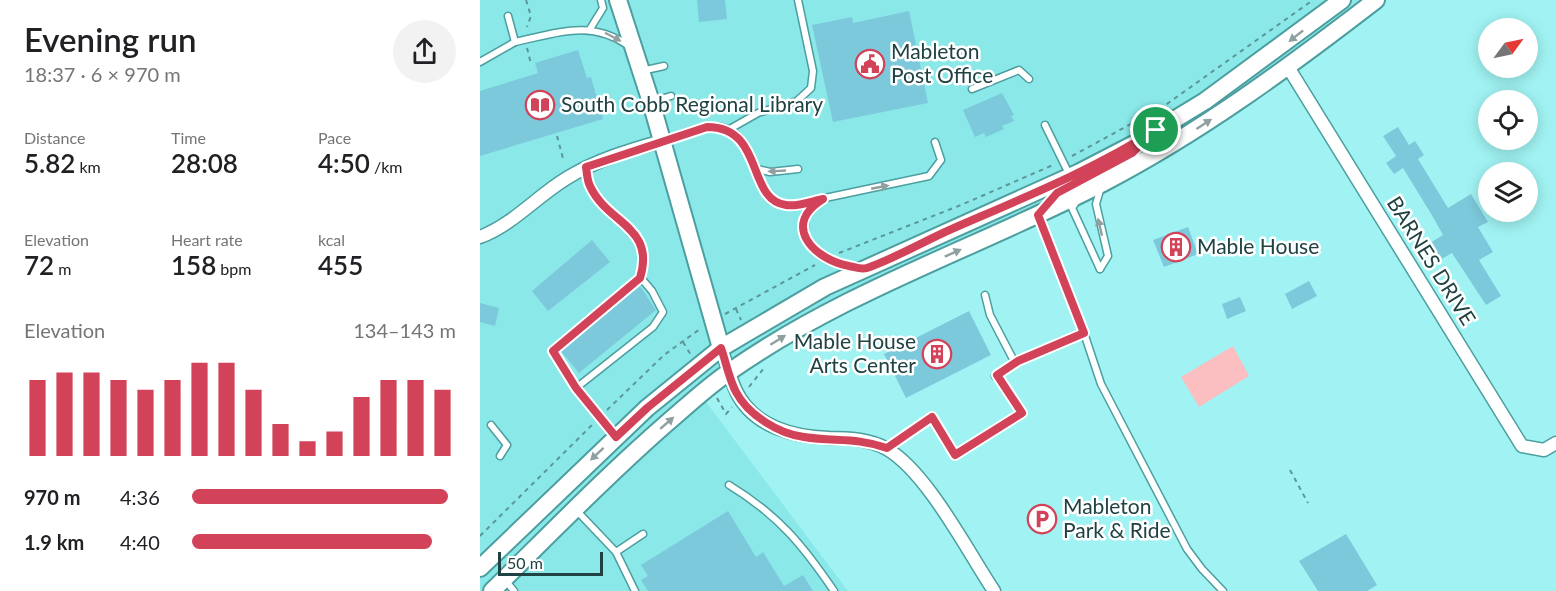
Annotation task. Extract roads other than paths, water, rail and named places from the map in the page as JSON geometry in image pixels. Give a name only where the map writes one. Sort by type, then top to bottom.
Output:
[{"type":"main road","points":[[618,0],[651,102],[721,348]]},
{"type":"main road","points":[[482,561],[647,408],[721,348],[816,293],[1070,176],[1156,130],[1205,101],[1342,0]]},
{"type":"main road","points":[[503,587],[575,510],[639,447],[729,372],[806,323],[864,294],[1038,215],[1102,183],[1187,135],[1288,67],[1376,0]]},
{"type":"street","name":"BARNES DRIVE","points":[[1288,67],[1522,446],[1544,450],[1556,443]]},
{"type":"street","points":[[480,237],[497,231],[566,178],[586,167],[662,141]]},
{"type":"street","points":[[721,348],[736,393],[746,406],[780,431],[804,437],[864,440],[887,448],[904,461],[923,483],[994,591]]},
{"type":"lane","points":[[590,29],[603,8],[601,0]]},
{"type":"lane","points":[[728,130],[736,123],[758,113],[797,101],[811,88],[813,72],[798,0]]},
{"type":"lane","points":[[508,16],[515,42]]},
{"type":"lane","points":[[480,62],[515,42],[590,29],[606,32],[634,50]]},
{"type":"lane","points":[[641,71],[664,66]]},
{"type":"lane","points":[[972,89],[1019,70],[1029,79]]},
{"type":"lane","points":[[651,102],[671,96]]},
{"type":"lane","points":[[1045,125],[1070,176]]},
{"type":"lane","points":[[662,141],[707,127],[728,130],[743,145],[757,169],[768,196],[779,204],[792,206],[928,176],[941,160],[935,142]]},
{"type":"lane","points":[[1156,130],[1132,153],[1057,193],[1038,215],[1084,333],[1101,384],[1138,459],[1191,554],[1223,591]]},
{"type":"lane","points":[[586,167],[590,186],[611,212],[638,236],[645,262],[640,278],[553,351],[576,388],[616,437]]},
{"type":"lane","points":[[757,169],[770,172],[798,169]]},
{"type":"lane","points":[[1080,194],[1072,208],[1100,269],[1108,256],[1096,204],[1102,183]]},
{"type":"lane","points":[[823,199],[811,208],[804,220],[805,234],[809,243],[825,259],[864,269]]},
{"type":"lane","points":[[576,388],[653,327],[663,312],[652,291],[640,278]]},
{"type":"lane","points":[[985,295],[990,315],[1015,363]]},
{"type":"lane","points":[[887,448],[932,417],[955,455],[1022,413],[996,376],[1015,363],[1084,333]]},
{"type":"lane","points":[[492,425],[507,446],[500,456]]},
{"type":"lane","points":[[729,485],[758,502],[804,547],[834,591]]},
{"type":"lane","points":[[575,510],[616,552],[635,591]]},
{"type":"lane","points":[[616,552],[643,534]]},
{"type":"place","name":"Mableton Post Office","points":[[870,64]]},
{"type":"place","name":"South Cobb Regional Library","points":[[540,105]]},
{"type":"place","name":"Mable House","points":[[1176,247]]},
{"type":"place","name":"Mable House Arts Center","points":[[937,354]]},
{"type":"place","name":"Mableton Park & Ride","points":[[1042,519]]}]
